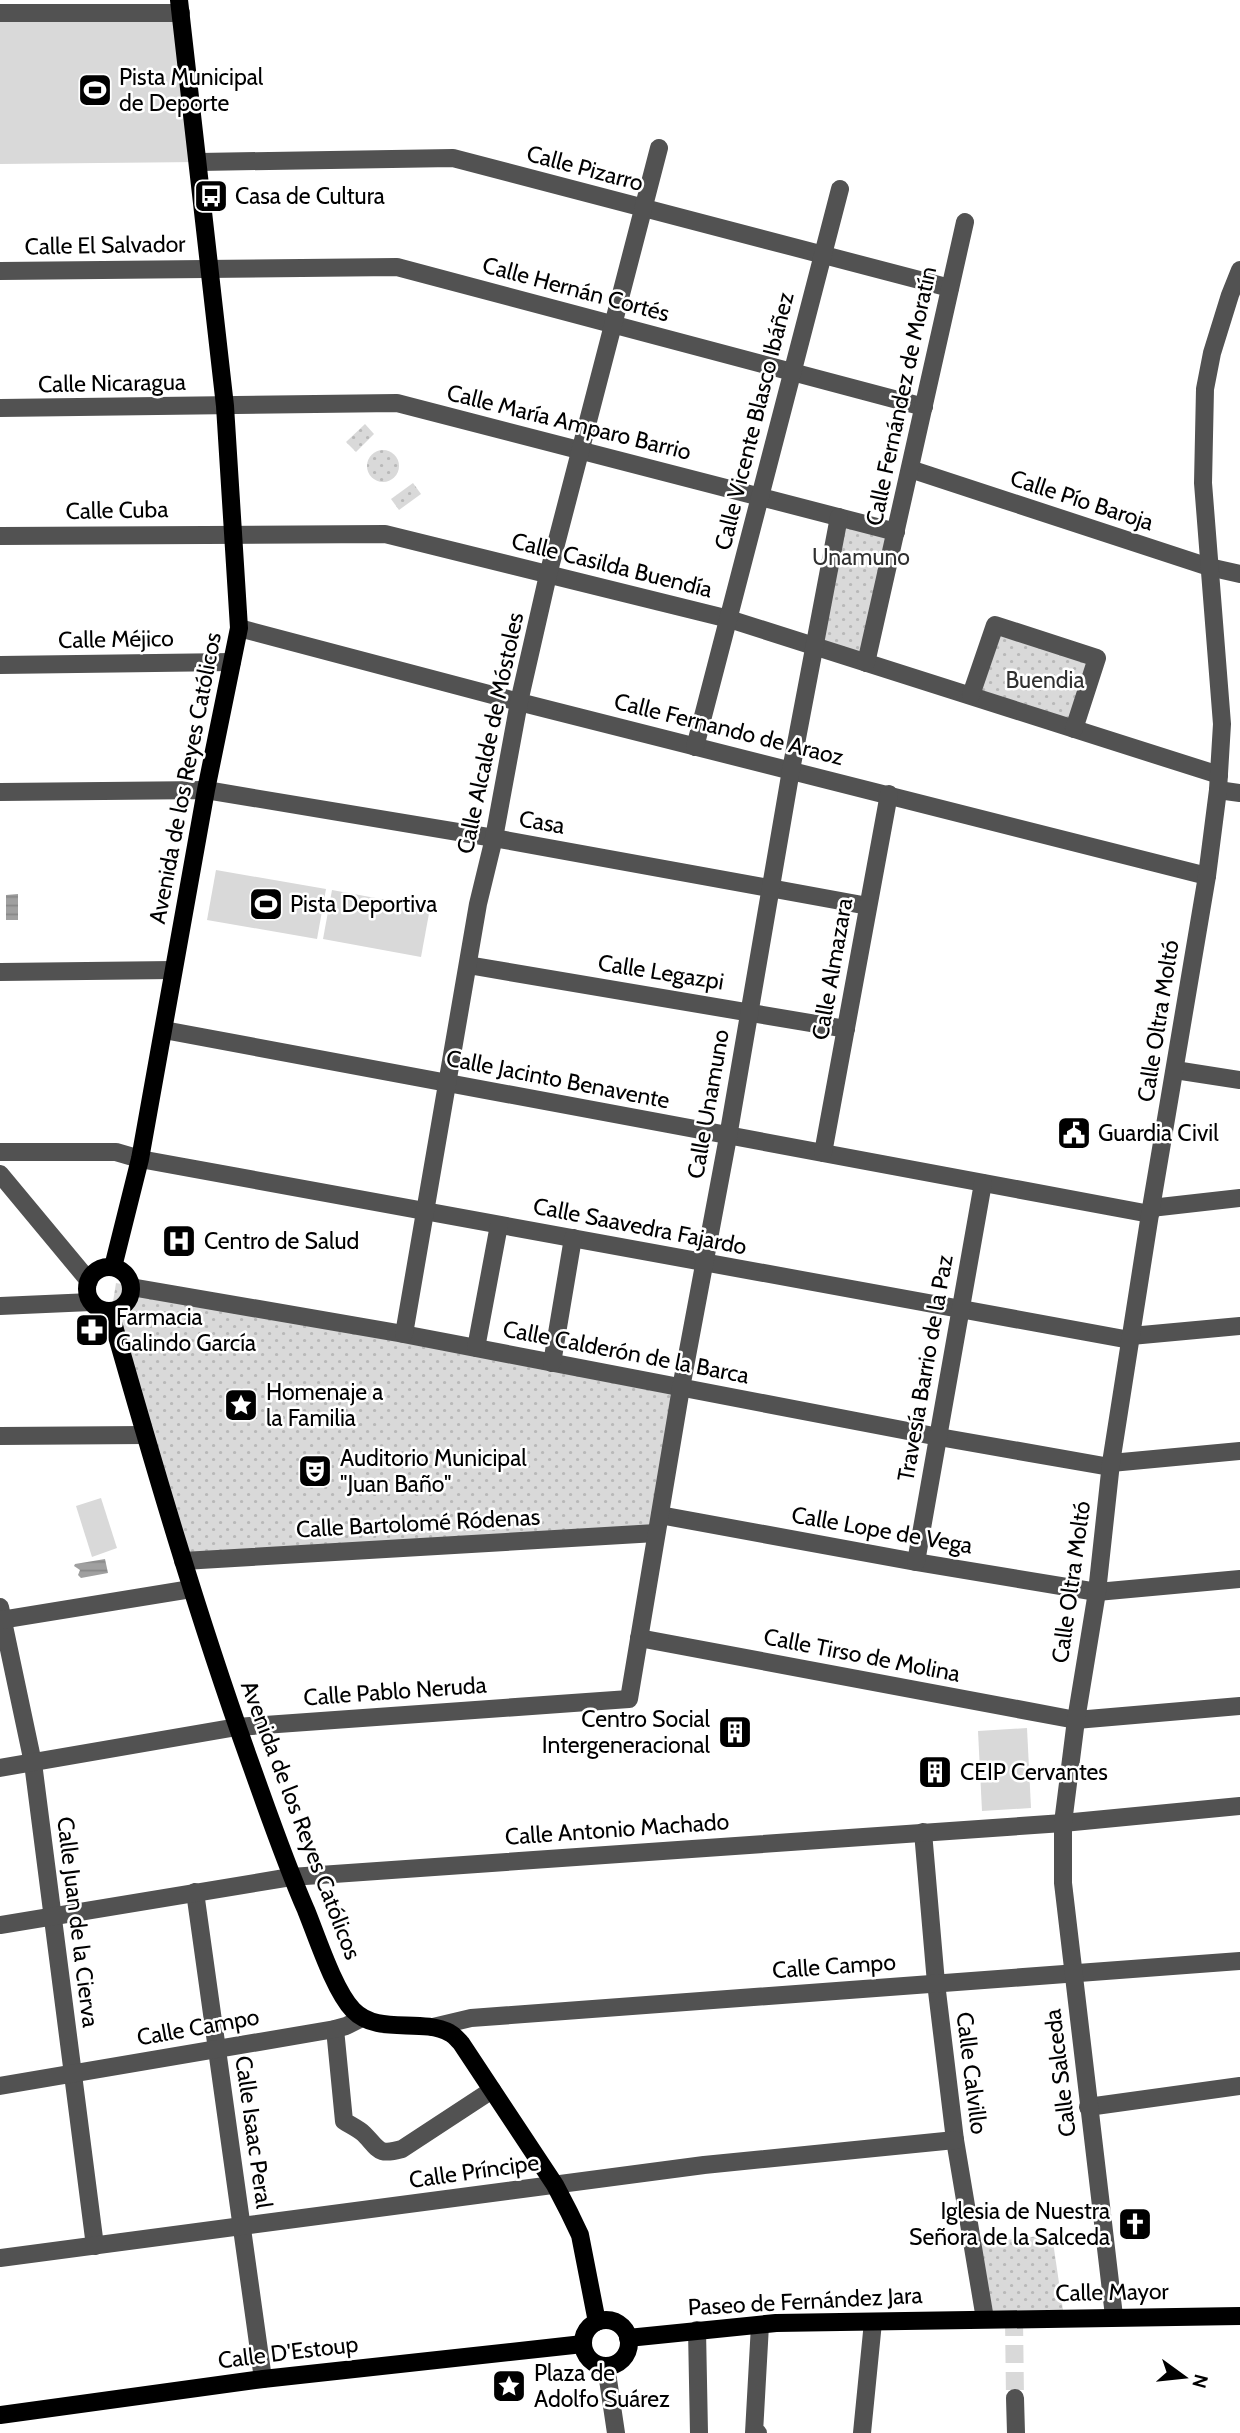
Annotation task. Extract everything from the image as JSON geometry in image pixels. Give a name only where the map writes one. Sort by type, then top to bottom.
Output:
[{"type":"main road","name":"Avenida de los Reyes Católicos","points":[[113,1267],[140,1159],[206,790],[239,628],[225,406],[180,7]]},
{"type":"main road","points":[[113,1267],[126,1274],[131,1287],[124,1306],[110,1311],[96,1307],[91,1302],[87,1288],[89,1281],[99,1270],[113,1267]]},
{"type":"main road","name":"Avenida de los Reyes Católicos","points":[[110,1311],[191,1589],[237,1727],[291,1877],[340,1988],[352,2009],[362,2018]]},
{"type":"main road","points":[[362,2018],[381,2024],[433,2028],[450,2033],[461,2043],[555,2185],[580,2235],[597,2322]]},
{"type":"main road","name":"Calle Mayor","points":[[985,2319],[1240,2316]]},
{"type":"main road","name":"Paseo de Fernández Jara","points":[[628,2338],[760,2325],[985,2319]]},
{"type":"main road","points":[[607,2320],[621,2326],[628,2338],[628,2346],[622,2359],[616,2364],[606,2366],[594,2363],[588,2358],[583,2344],[587,2330],[597,2322],[607,2320]]},
{"type":"main road","name":"Calle D'Estoup","points":[[0,2414],[263,2379],[583,2344]]},
{"type":"street","points":[[0,13],[180,7]]},
{"type":"street","name":"Calle Alcalde de Móstoles","points":[[404,1335],[478,904],[494,838],[519,702],[548,575],[659,148]]},
{"type":"street","name":"Calle Pizarro","points":[[199,162],[453,158],[950,288]]},
{"type":"street","name":"Calle Vicente Blasco Ibáñez","points":[[695,747],[840,189]]},
{"type":"street","name":"Calle Fernández de Moratín","points":[[866,663],[965,222]]},
{"type":"street","name":"Calle Hernán Cortés","points":[[209,269],[397,268],[924,407]]},
{"type":"street","name":"Calle El Salvador","points":[[0,271],[209,269]]},
{"type":"street","name":"Calle Oltra Moltó","points":[[1063,1823],[1076,1720],[1097,1592],[1111,1465],[1150,1211],[1207,876],[1219,782],[1222,724],[1203,483],[1205,389],[1235,295],[1240,270]]},
{"type":"street","name":"Calle María Amparo Barrio","points":[[225,406],[397,403],[896,532]]},
{"type":"street","name":"Calle Nicaragua","points":[[0,408],[225,406]]},
{"type":"street","name":"Calle Pío Baroja","points":[[910,469],[1209,567],[1240,574]]},
{"type":"street","name":"Calle Unamuno","points":[[629,1699],[770,887],[839,517]]},
{"type":"street","name":"Calle Cuba","points":[[0,536],[234,534]]},
{"type":"street","name":"Calle Casilda Buendía","points":[[234,534],[385,534],[729,619],[1074,729],[1219,782],[1240,793]]},
{"type":"street","points":[[971,695],[995,625],[1097,658],[1074,729]]},
{"type":"street","name":"Calle Fernando de Araoz","points":[[239,628],[519,702],[1207,876]]},
{"type":"street","name":"Calle Méjico","points":[[0,665],[232,663]]},
{"type":"street","name":"Casa","points":[[0,792],[206,790],[494,838],[868,906]]},
{"type":"street","name":"Calle Almazara","points":[[823,1153],[889,794]]},
{"type":"street","name":"Calle Legazpi","points":[[468,965],[846,1029]]},
{"type":"street","points":[[0,972],[173,970]]},
{"type":"street","name":"Calle Jacinto Benavente","points":[[164,1030],[728,1137],[1150,1211],[1240,1198]]},
{"type":"street","points":[[1175,1070],[1240,1080]]},
{"type":"street","name":"Calle Saavedra Fajardo","points":[[0,1152],[116,1152],[140,1159],[960,1310],[1131,1338],[1240,1326]]},
{"type":"street","points":[[0,1174],[89,1281]]},
{"type":"street","name":"Travesía Barrio de la Paz","points":[[916,1562],[984,1183]]},
{"type":"street","points":[[476,1349],[499,1225]]},
{"type":"street","points":[[552,1363],[573,1238]]},
{"type":"street","name":"Calle Calderón de la Barca","points":[[131,1287],[404,1335],[939,1437],[1111,1465],[1240,1451]]},
{"type":"street","points":[[0,1306],[91,1302]]},
{"type":"street","points":[[0,1436],[145,1435]]},
{"type":"street","name":"Calle Lope de Vega","points":[[660,1515],[1097,1592],[1240,1579]]},
{"type":"street","name":"Calle Bartolomé Ródenas","points":[[183,1561],[656,1533]]},
{"type":"street","points":[[1,1615],[191,1589]]},
{"type":"street","name":"Calle Juan de la Cierva","points":[[1,1615],[33,1763],[95,2246]]},
{"type":"street","name":"Calle Tirso de Molina","points":[[639,1638],[1076,1720],[1240,1706]]},
{"type":"street","name":"Calle Pablo Neruda","points":[[0,1768],[237,1727],[629,1699]]},
{"type":"street","name":"Calle Antonio Machado","points":[[0,1925],[291,1877],[1063,1823],[1240,1806]]},
{"type":"street","name":"Calle Salceda","points":[[1063,1823],[1062,1880],[1114,2316]]},
{"type":"street","name":"Calle Calvillo","points":[[923,1832],[936,1983],[955,2140],[985,2319]]},
{"type":"street","name":"Calle Isaac Peral","points":[[195,1892],[263,2379]]},
{"type":"street","name":"Calle Campo","points":[[433,2028],[471,2018],[1240,1961]]},
{"type":"street","name":"Calle Campo","points":[[0,2086],[346,2026],[362,2018]]},
{"type":"street","points":[[335,2028],[344,2121],[363,2132],[376,2150],[388,2153],[401,2150],[492,2090]]},
{"type":"street","points":[[1088,2107],[1240,2086]]},
{"type":"street","name":"Calle Príncipe","points":[[0,2259],[704,2165],[955,2140]]},
{"type":"street","points":[[862,2433],[873,2322]]},
{"type":"street","points":[[758,2433],[754,2433],[760,2325]]},
{"type":"street","points":[[697,2330],[699,2433]]},
{"type":"street","points":[[606,2366],[616,2433]]},
{"type":"street","points":[[1015,2398],[1016,2433]]},
{"type":"green space","name":"Pista Municipal de Deporte","points":[[0,13],[181,13],[199,162],[0,164]]},
{"type":"green space","points":[[365,424],[374,434],[356,452],[346,442]]},
{"type":"green space","points":[[383,450],[394,455],[399,466],[394,477],[383,482],[372,477],[367,466],[372,455]]},
{"type":"green space","points":[[413,483],[421,494],[399,510],[391,499]]},
{"type":"green space","name":"Unamuno","points":[[839,517],[896,532],[866,663],[814,646]]},
{"type":"green space","name":"Buendia","points":[[995,625],[1097,658],[1074,729],[971,695]]},
{"type":"green space","name":"Pista Deportiva","points":[[216,870],[326,889],[317,939],[207,920]]},
{"type":"green space","name":"Pista Deportiva","points":[[332,890],[430,908],[421,957],[323,939]]},
{"type":"green space","points":[[116,1283],[681,1388],[656,1533],[183,1561],[112,1308]]},
{"type":"green space","points":[[101,1498],[117,1548],[92,1557],[76,1506]]},
{"type":"green space","points":[[1027,1728],[1031,1808],[982,1811],[978,1731]]},
{"type":"green space","points":[[1052,2235],[1064,2317],[985,2319],[972,2243]]},
{"type":"shaded area","points":[[18,894],[18,920],[6,920],[6,895]]},
{"type":"shaded area","points":[[105,1559],[108,1573],[81,1578],[78,1575],[80,1570],[74,1566],[75,1564]]},
{"type":"tunnel","points":[[1014,2318],[1015,2398]]},
{"type":"place","name":"Pista Municipal de Deporte","points":[[95,90]]},
{"type":"place","name":"Casa de Cultura","points":[[211,196]]},
{"type":"place","name":"Pista Deportiva","points":[[266,904]]},
{"type":"place","name":"Guardia Civil","points":[[1074,1133]]},
{"type":"place","name":"Centro de Salud","points":[[179,1241]]},
{"type":"place","name":"Farmacia Galindo García","points":[[92,1330]]},
{"type":"place","name":"Homenaje a la Familia","points":[[241,1405]]},
{"type":"place","name":"Auditorio Municipal \"Juan Baño\"","points":[[315,1471]]},
{"type":"place","name":"Centro Social Intergeneracional","points":[[735,1732]]},
{"type":"place","name":"CEIP Cervantes","points":[[935,1772]]},
{"type":"place","name":"Iglesia de Nuestra Señora de la Salceda","points":[[1135,2224]]},
{"type":"place","name":"Plaza de Adolfo Suárez","points":[[509,2386]]}]
